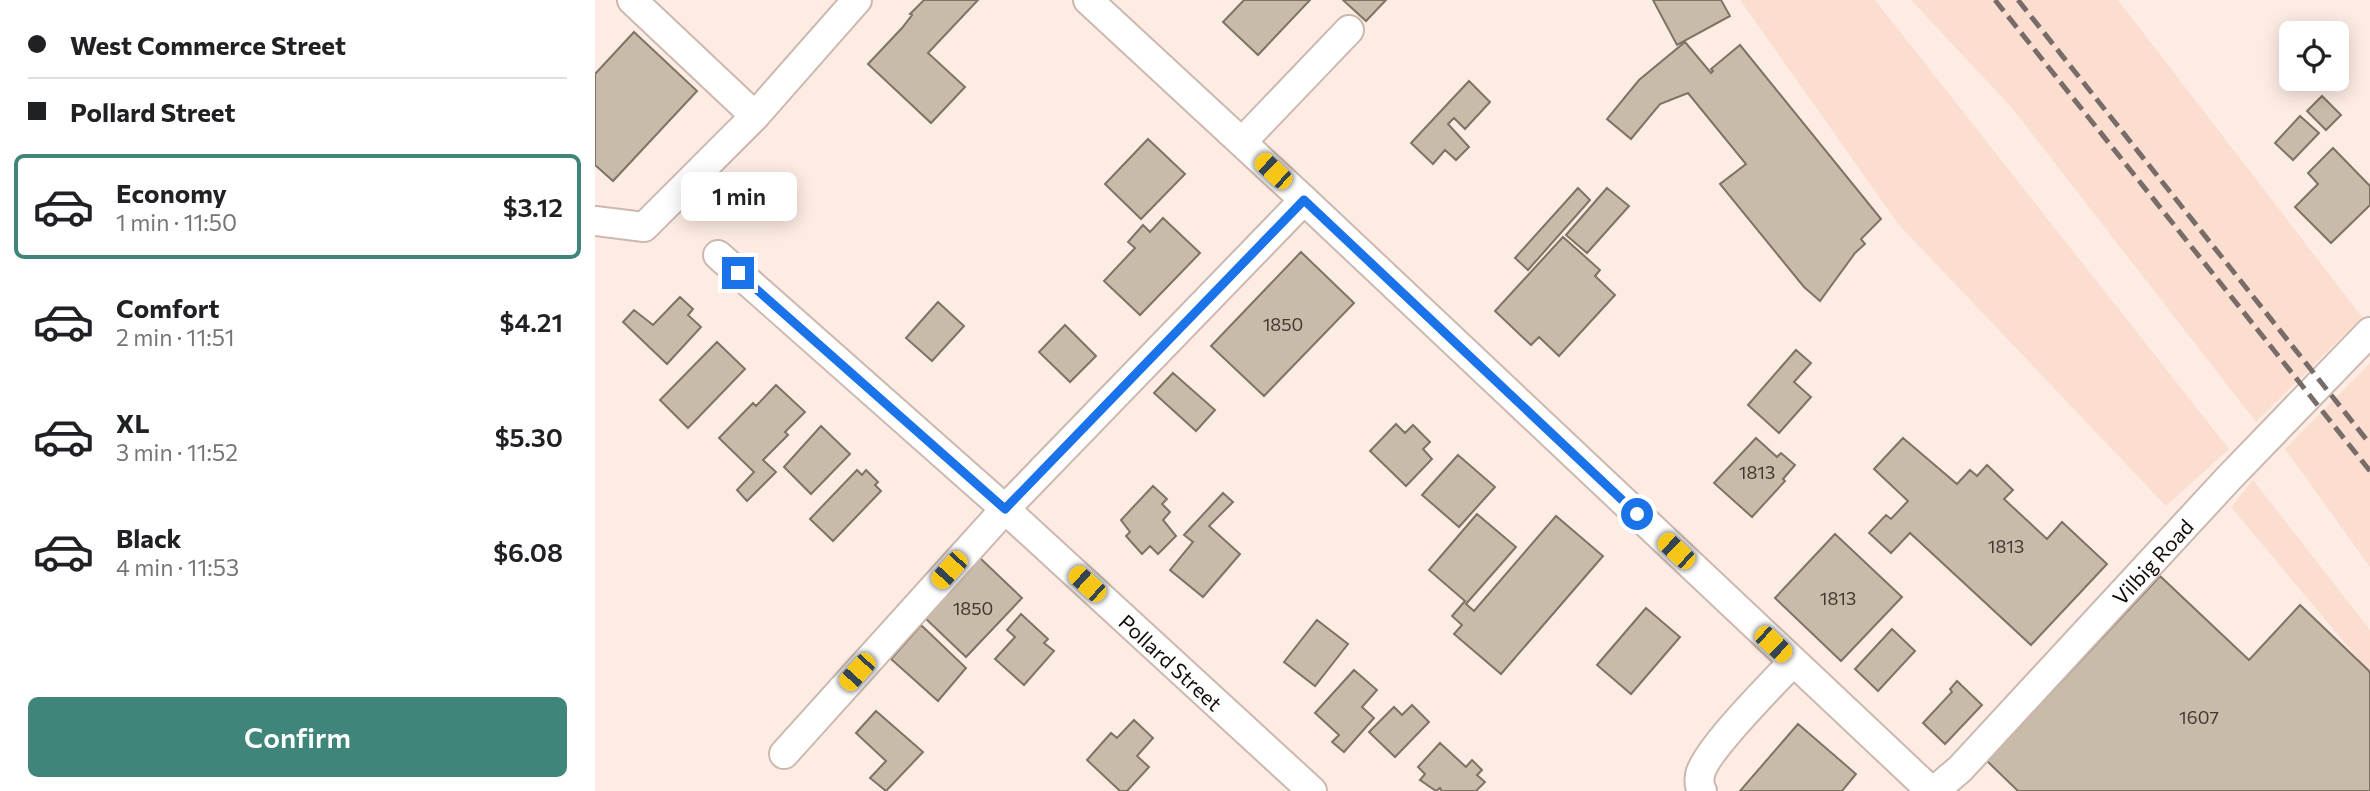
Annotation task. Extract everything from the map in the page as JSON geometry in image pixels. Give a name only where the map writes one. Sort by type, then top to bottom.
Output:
[{"type":"street","points":[[632,0],[755,116]]},
{"type":"street","points":[[595,221],[644,228],[755,116],[857,0]]},
{"type":"street","points":[[1088,0],[1933,791]]},
{"type":"street","points":[[1242,142],[1349,30]]},
{"type":"street","points":[[784,754],[1005,509],[1304,200]]},
{"type":"street","name":"Pollard Street","points":[[718,255],[1005,509],[1312,791]]},
{"type":"street","name":"Vilbig Road","points":[[1933,791],[1960,769],[2228,479],[2370,332]]},
{"type":"street","points":[[1702,791],[1700,773],[1713,750],[1793,662]]},
{"type":"shaded area","points":[[1740,0],[1875,0],[2229,449],[2166,506],[1899,225]]},
{"type":"shaded area","points":[[1911,0],[2118,0],[2362,317],[2256,422],[2012,108]]},
{"type":"shaded area","points":[[2370,363],[2370,567],[2285,449]]},
{"type":"shaded area","points":[[2253,480],[2370,630],[2370,673],[2231,507]]},
{"type":"building","points":[[924,0],[978,0],[928,53],[965,87],[931,123],[868,64]]},
{"type":"building","points":[[1244,0],[1310,0],[1258,55],[1223,22]]},
{"type":"building","points":[[1343,0],[1386,0],[1366,21]]},
{"type":"building","points":[[1653,0],[1721,0],[1730,16],[1677,45]]},
{"type":"building","points":[[634,32],[697,91],[613,181],[595,165],[595,74]]},
{"type":"building","points":[[1685,42],[1711,73],[1711,69],[1740,45],[1881,219],[1861,239],[1865,244],[1855,253],[1820,301],[1804,287],[1720,184],[1746,164],[1688,93],[1660,104],[1631,139],[1607,119],[1639,80]]},
{"type":"building","points":[[1469,81],[1490,102],[1465,129],[1454,118],[1448,124],[1469,147],[1456,160],[1445,150],[1433,164],[1411,143]]},
{"type":"building","points":[[2322,96],[2341,115],[2326,130],[2307,111]]},
{"type":"building","points":[[2300,116],[2319,133],[2293,160],[2275,143]]},
{"type":"building","points":[[1148,139],[1185,174],[1141,219],[1105,184]]},
{"type":"building","points":[[2333,148],[2370,186],[2370,205],[2331,243],[2295,207],[2318,184],[2308,173]]},
{"type":"building","points":[[1578,188],[1590,200],[1528,270],[1515,258]]},
{"type":"building","points":[[1607,188],[1629,206],[1587,253],[1566,235]]},
{"type":"building","points":[[1163,218],[1200,253],[1140,315],[1104,281],[1135,248],[1128,242],[1143,225],[1150,232]]},
{"type":"building","points":[[1563,237],[1600,270],[1595,276],[1615,295],[1559,356],[1539,337],[1531,345],[1495,311]]},
{"type":"building","points":[[1301,252],[1354,303],[1264,396],[1211,346]]},
{"type":"building","points":[[680,297],[693,309],[688,315],[701,327],[667,364],[623,322],[634,310],[653,325]]},
{"type":"building","points":[[938,302],[964,326],[932,361],[906,338]]},
{"type":"building","points":[[1065,325],[1096,356],[1070,382],[1039,352]]},
{"type":"building","points":[[717,342],[745,369],[688,428],[660,400]]},
{"type":"building","points":[[1796,350],[1811,363],[1794,382],[1811,397],[1779,433],[1748,405]]},
{"type":"building","points":[[1173,373],[1215,410],[1196,431],[1154,393]]},
{"type":"building","points":[[776,385],[805,412],[785,432],[788,435],[763,460],[776,472],[747,501],[737,490],[754,472],[719,438],[753,403],[756,406]]},
{"type":"building","points":[[1396,424],[1405,433],[1413,425],[1430,442],[1423,449],[1432,459],[1406,486],[1370,451]]},
{"type":"building","points":[[821,426],[850,454],[811,494],[784,467]]},
{"type":"building","points":[[1756,438],[1777,457],[1781,453],[1795,465],[1783,479],[1785,481],[1752,517],[1714,483]]},
{"type":"building","points":[[1903,438],[1957,484],[1970,470],[1977,476],[1987,465],[2013,490],[2004,499],[2047,539],[2062,522],[2107,564],[2031,645],[1910,533],[1891,553],[1869,533],[1886,515],[1891,519],[1908,501],[1874,469]]},
{"type":"building","points":[[1458,455],[1495,487],[1459,527],[1422,495]]},
{"type":"building","points":[[857,470],[862,475],[866,470],[878,482],[875,485],[881,491],[833,541],[810,519]]},
{"type":"building","points":[[1153,486],[1167,499],[1162,504],[1170,512],[1163,520],[1176,536],[1158,554],[1150,546],[1142,554],[1126,536],[1130,532],[1121,520]]},
{"type":"building","points":[[1223,493],[1233,502],[1209,526],[1240,554],[1203,597],[1170,570],[1193,542],[1184,535]]},
{"type":"building","points":[[1477,514],[1516,547],[1466,604],[1474,611],[1556,516],[1603,556],[1501,674],[1454,634],[1462,625],[1452,616],[1465,601],[1429,570]]},
{"type":"building","points":[[1835,534],[1902,597],[1841,661],[1775,598]]},
{"type":"building","points":[[980,558],[1022,598],[966,657],[924,617]]},
{"type":"building","points":[[2160,576],[2249,660],[2300,605],[2368,670],[2370,791],[2018,791],[1987,761]]},
{"type":"building","points":[[1646,608],[1680,637],[1631,694],[1597,665]]},
{"type":"building","points":[[1021,614],[1048,639],[1044,643],[1054,651],[1024,685],[995,659],[1015,637],[1007,630]]},
{"type":"building","points":[[1317,620],[1348,644],[1315,686],[1284,662]]},
{"type":"building","points":[[921,625],[966,668],[938,701],[891,659]]},
{"type":"building","points":[[1892,629],[1915,651],[1878,691],[1855,669]]},
{"type":"building","points":[[1354,670],[1377,690],[1362,707],[1374,718],[1344,752],[1332,742],[1339,735],[1315,713]]},
{"type":"building","points":[[1957,681],[1982,705],[1945,744],[1923,723],[1952,692],[1950,689]]},
{"type":"building","points":[[1412,705],[1429,722],[1395,757],[1369,732],[1394,707],[1402,715]]},
{"type":"building","points":[[876,711],[923,752],[886,791],[870,778],[886,761],[856,733]]},
{"type":"building","points":[[1134,720],[1153,738],[1137,756],[1149,767],[1127,791],[1120,791],[1087,760],[1111,733],[1117,738]]},
{"type":"building","points":[[1798,724],[1856,774],[1842,791],[1740,791]]},
{"type":"building","points":[[1440,743],[1466,767],[1472,760],[1482,770],[1477,775],[1485,782],[1476,791],[1442,791],[1440,788],[1436,791],[1420,780],[1425,774],[1418,767]]},
{"type":"railway","points":[[1995,0],[2370,471]]},
{"type":"railway","points":[[2018,0],[2370,444]]},
{"type":"route","points":[[738,273],[1005,509],[1304,200],[1637,514]]}]
